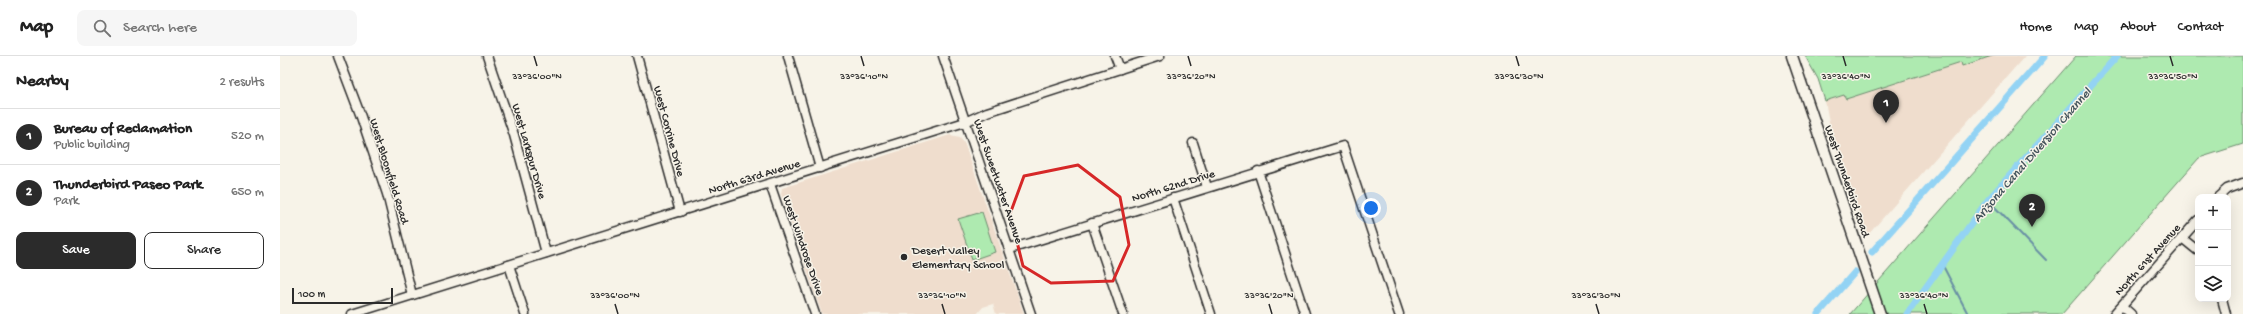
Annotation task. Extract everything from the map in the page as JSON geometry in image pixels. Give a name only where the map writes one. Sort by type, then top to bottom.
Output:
[{"type":"main road","name":"West Thunderbird Road","points":[[1792,56],[1880,314]]},
{"type":"street","name":"West Bloomfield Road","points":[[338,56],[360,114],[387,194],[412,295]]},
{"type":"street","name":"West Larkspur Drive","points":[[487,56],[514,135],[546,253]]},
{"type":"street","name":"West Corrine Drive","points":[[637,56],[680,212]]},
{"type":"street","points":[[788,56],[820,168]]},
{"type":"street","name":"West Sweetwater Avenue","points":[[943,56],[1031,314]]},
{"type":"street","points":[[1115,56],[1120,69]]},
{"type":"street","name":"North 63rd Avenue","points":[[352,314],[965,122],[987,112],[1160,56]]},
{"type":"street","points":[[1193,143],[1207,187]]},
{"type":"street","name":"North 62nd Drive","points":[[1010,249],[1092,222],[1343,146],[1399,314]]},
{"type":"street","points":[[1258,171],[1305,314]]},
{"type":"street","points":[[2221,194],[2227,189],[2243,183]]},
{"type":"street","name":"West Windrose Drive","points":[[770,184],[815,314]]},
{"type":"street","points":[[1173,198],[1211,314]]},
{"type":"street","points":[[1092,222],[1123,314]]},
{"type":"street","name":"North 61st Avenue","points":[[2114,314],[2195,223]]},
{"type":"street","points":[[2182,238],[2195,249]]},
{"type":"street","points":[[509,265],[525,314]]},
{"type":"street","points":[[2223,302],[2226,314]]},
{"type":"street","points":[[2122,306],[2131,314]]},
{"type":"highlighted area","points":[[1078,165],[1120,197],[1129,245],[1113,281],[1051,283],[1023,266],[1010,214],[1024,176]]},
{"type":"shaded area","points":[[1992,56],[2025,56],[1867,236],[1832,137],[1825,101],[1844,95],[1846,99],[1961,62],[1963,65]]},
{"type":"shaded area","name":"Desert Valley Elementary School","points":[[950,135],[960,137],[964,142],[1024,314],[996,314],[993,304],[983,307],[977,314],[822,314],[781,194],[782,188]]},
{"type":"green space","points":[[1805,56],[1992,56],[1962,66],[1961,62],[1846,99],[1844,95],[1825,101],[1818,79]]},
{"type":"green space","points":[[2076,56],[2243,56],[2243,144],[2199,158],[2062,314],[1850,314]]},
{"type":"green space","points":[[982,212],[995,252],[972,260],[958,219]]},
{"type":"waterway","points":[[1872,252],[2045,56]]},
{"type":"waterway","name":"Arizona Canal Diversion Channel","points":[[1907,314],[1988,200],[2117,56]]},
{"type":"waterway","points":[[1988,200],[2046,260]]},
{"type":"waterway","points":[[1942,264],[1968,314]]},
{"type":"waterway","points":[[1818,314],[1855,272]]},
{"type":"place","name":"Bureau of Reclamation","points":[[1886,123]]},
{"type":"place","name":"Thunderbird Paseo Park","points":[[2032,227]]},
{"type":"place","name":"Desert Valley Elementary School","points":[[904,257]]}]
